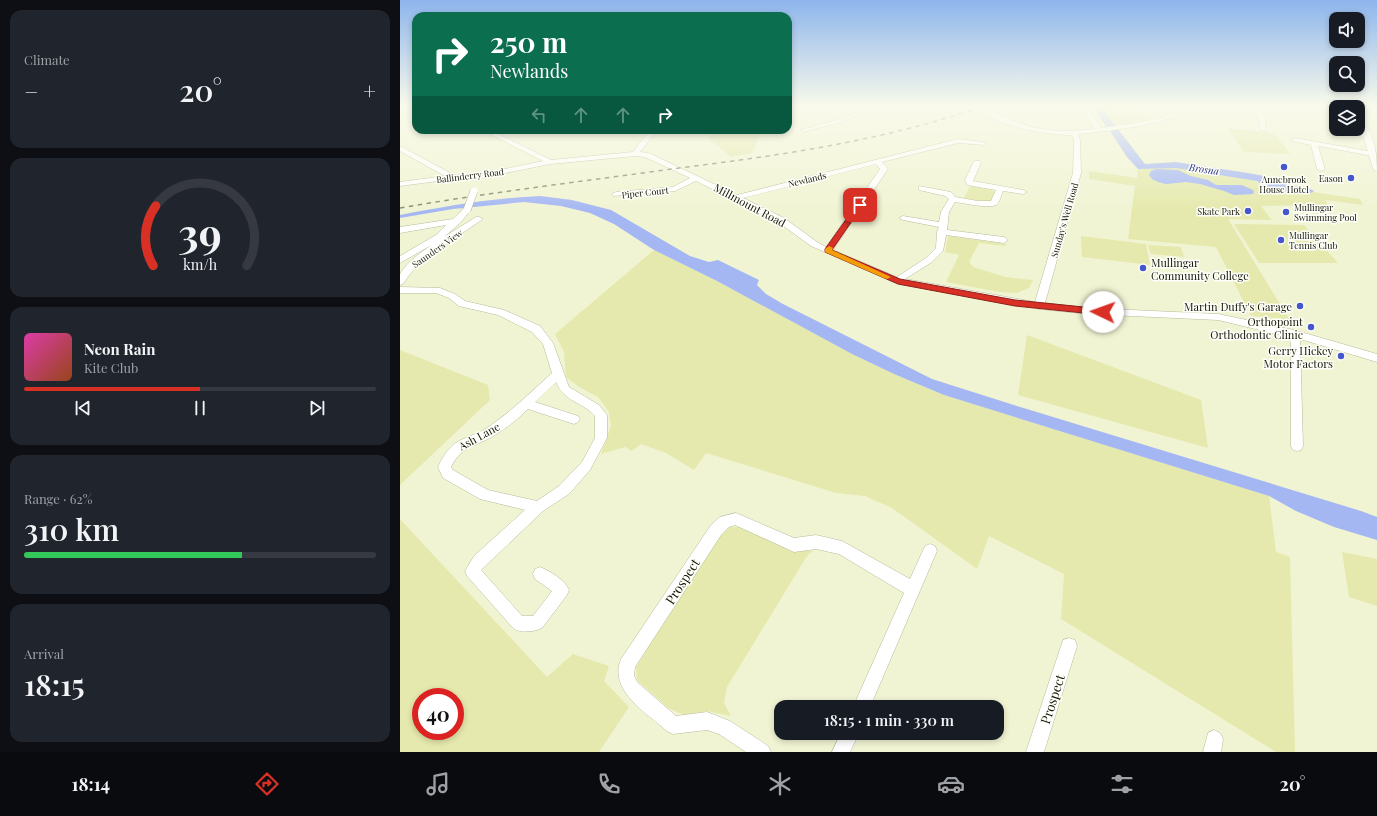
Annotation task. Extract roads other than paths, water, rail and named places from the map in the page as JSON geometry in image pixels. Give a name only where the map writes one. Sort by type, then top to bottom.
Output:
[{"type":"main road","points":[[1369,142],[1375,161]]},
{"type":"street","points":[[510,142],[550,162]]},
{"type":"street","points":[[635,154],[644,142]]},
{"type":"street","name":"Newlands","points":[[737,197],[954,142]]},
{"type":"street","name":"Newlands","points":[[967,142],[983,144]]},
{"type":"street","name":"Sunday's Well Road","points":[[1039,306],[1077,173],[1078,142]]},
{"type":"street","points":[[1308,142],[1375,161]]},
{"type":"street","points":[[1314,143],[1321,170]]},
{"type":"street","points":[[400,148],[453,177]]},
{"type":"street","name":"Ballinderry Road","points":[[400,184],[453,177],[481,176],[550,162],[635,154]]},
{"type":"street","name":"Millmount Road","points":[[635,154],[646,155],[737,197],[782,220],[814,244],[898,281],[1039,306],[1088,311],[1218,317],[1294,334],[1377,358]]},
{"type":"street","points":[[828,251],[884,169],[877,161]]},
{"type":"street","points":[[977,163],[969,180],[970,183],[1023,192]]},
{"type":"street","points":[[400,260],[439,236],[458,220],[467,210],[481,176]]},
{"type":"street","name":"Piper Court","points":[[616,194],[675,189],[696,178]]},
{"type":"street","points":[[922,188],[948,194],[953,199],[993,204],[1000,188]]},
{"type":"street","points":[[898,281],[904,275],[929,260],[940,248],[945,212],[953,199]]},
{"type":"street","points":[[903,218],[942,229],[1004,240]]},
{"type":"street","name":"Saunders View","points":[[400,282],[415,261],[479,219]]},
{"type":"street","points":[[400,230],[458,220]]},
{"type":"street","points":[[400,290],[436,290],[452,296],[462,304],[501,312],[536,329],[548,343],[565,390],[595,408],[601,415],[601,438],[586,466],[564,490],[538,507],[479,561],[472,571],[519,624],[537,623],[562,590],[540,574]]},
{"type":"street","points":[[1294,334],[1296,344],[1297,446]]},
{"type":"street","points":[[558,374],[526,404],[574,419]]},
{"type":"street","name":"Ash Lane","points":[[526,404],[493,430],[460,444],[448,456],[444,467],[448,474],[485,495],[538,507]]},
{"type":"street","name":"Prospect","points":[[762,752],[724,727],[707,721],[673,725],[632,689],[626,677],[627,665],[716,530],[725,521],[736,519],[794,545],[816,542],[842,548],[913,590]]},
{"type":"street","points":[[864,700],[930,551]]},
{"type":"street","name":"Prospect","points":[[1035,752],[1069,646]]},
{"type":"street","points":[[841,752],[847,740]]},
{"type":"water","points":[[1156,169],[1178,170],[1191,176],[1208,180],[1216,185],[1242,185],[1253,190],[1254,192],[1253,194],[1234,195],[1200,184],[1186,182],[1166,184],[1152,179],[1149,175],[1151,171]]},
{"type":"water","points":[[540,196],[572,200],[611,210],[690,256],[709,262],[718,260],[759,280],[757,285],[766,294],[783,304],[932,379],[1377,517],[1377,540],[1334,527],[1296,511],[1269,496],[944,395],[852,354],[717,281],[654,250],[614,224],[590,213],[561,206],[524,202],[453,209],[400,218],[400,215],[453,206]]},
{"type":"waterway","name":"Brosna","points":[[1123,142],[1142,167],[1176,165],[1260,178],[1272,185],[1288,189],[1308,191]]},
{"type":"railway","points":[[400,208],[504,192],[794,152],[847,142]]},
{"type":"place","name":"Annebrook House Hotel","points":[[1284,167]]},
{"type":"place","name":"Eason","points":[[1351,178]]},
{"type":"place","name":"Skate Park","points":[[1248,211]]},
{"type":"place","name":"Mullingar Swimming Pool","points":[[1286,212]]},
{"type":"place","name":"Mullingar Tennis Club","points":[[1281,240]]},
{"type":"place","name":"Mullingar Community College","points":[[1143,268]]},
{"type":"place","name":"Martin Duffy's Garage","points":[[1300,306]]},
{"type":"place","name":"Orthopoint Orthodontic Clinic","points":[[1311,327]]},
{"type":"place","name":"Gerry Hickey Motor Factors","points":[[1341,356]]}]
